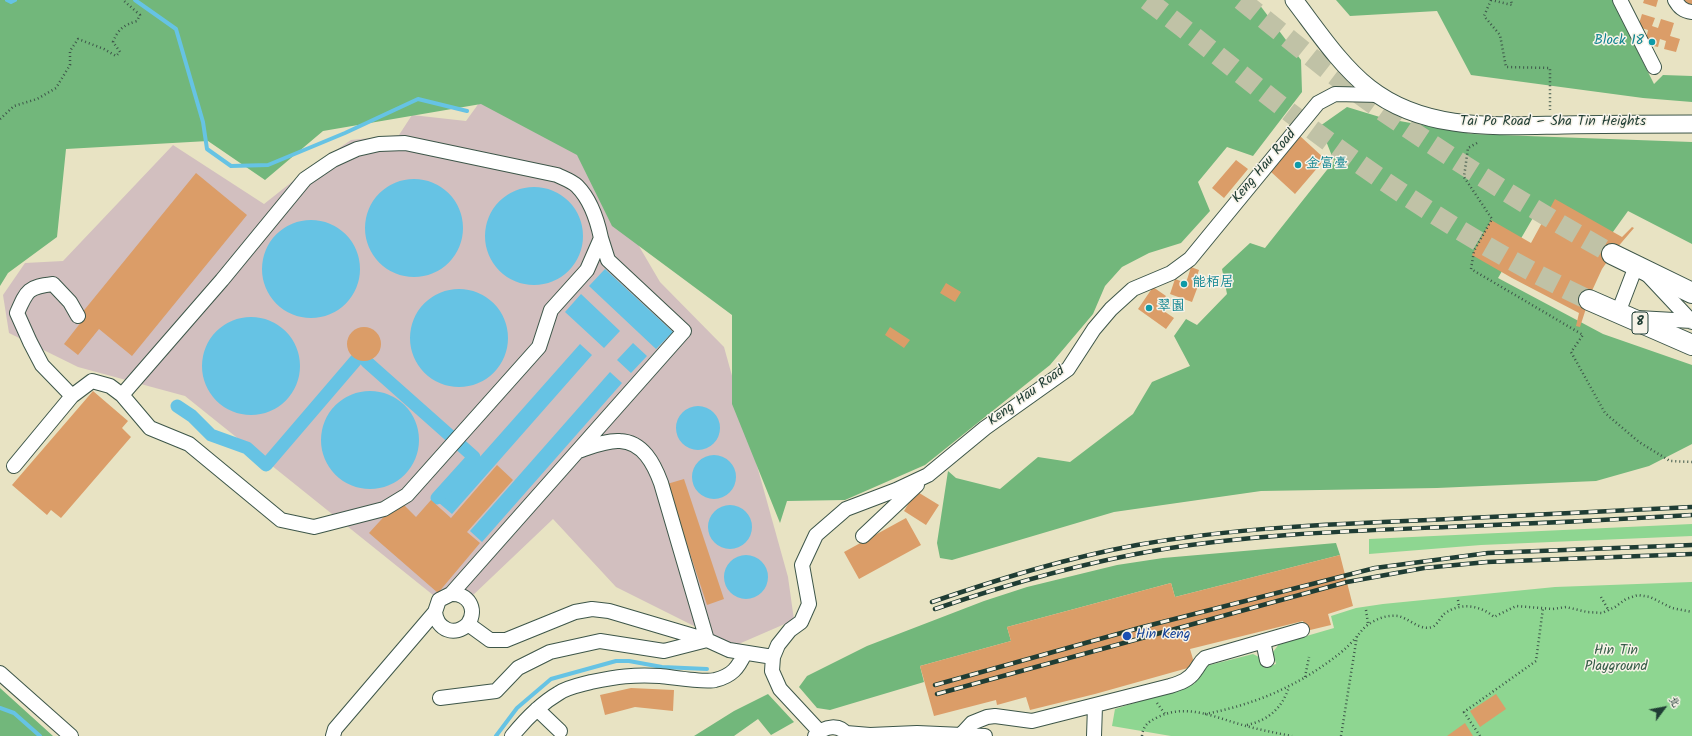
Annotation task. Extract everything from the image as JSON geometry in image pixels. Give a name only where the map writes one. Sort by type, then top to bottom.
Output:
[{"type":"highway","points":[[1612,254],[1692,293]]},
{"type":"highway","name":"8","points":[[1589,300],[1692,345]]},
{"type":"main road","name":"Tai Po Road – Sha Tin Heights","points":[[1294,0],[1344,64],[1368,87],[1380,96],[1404,108],[1430,117],[1476,125],[1692,124]]},
{"type":"street","points":[[1620,0],[1654,67]]},
{"type":"street","points":[[1674,0],[1678,6],[1686,11],[1692,12]]},
{"type":"street","name":"Keng Hau Road","points":[[773,657],[778,645],[790,630],[801,622],[809,604],[802,565],[816,535],[846,509],[896,490],[931,473],[985,428],[1068,368],[1094,329],[1111,309],[1133,290],[1171,273],[1190,259],[1318,103],[1335,94],[1380,96]]},
{"type":"street","points":[[122,395],[222,280],[304,179],[333,160],[357,149],[379,144],[405,143],[557,175],[576,185],[590,202],[597,220],[608,260],[684,331],[450,594],[439,600],[435,612],[335,729],[333,736]]},
{"type":"street","points":[[14,466],[72,396],[92,381],[110,386],[122,395],[150,428],[189,444],[281,520],[314,527],[384,509],[407,495],[539,347],[551,310],[587,270],[601,238]]},
{"type":"street","points":[[1639,267],[1692,321],[1624,315],[1639,267]]},
{"type":"street","points":[[72,396],[42,364],[17,313],[25,295],[35,286],[53,284],[70,302],[78,316]]},
{"type":"street","points":[[578,451],[604,443],[620,441],[636,445],[648,457],[656,469],[661,483],[707,640]]},
{"type":"street","points":[[863,536],[931,473]]},
{"type":"street","points":[[435,612],[438,623],[446,630],[458,631],[464,629],[472,615],[469,602],[461,595],[450,594]]},
{"type":"street","points":[[468,624],[490,640],[506,640],[575,612],[592,609],[609,611],[707,640],[729,650],[773,657],[772,671],[780,689],[817,733],[832,727],[840,729],[847,735],[917,733],[985,736]]},
{"type":"street","points":[[961,735],[972,723],[986,717],[995,716],[1032,721],[1180,683],[1189,678],[1196,671],[1200,663],[1205,658],[1302,630]]},
{"type":"street","points":[[440,698],[496,691],[518,668],[550,652],[558,650],[600,641],[664,651],[707,640]]},
{"type":"street","points":[[1262,641],[1267,660]]},
{"type":"street","points":[[512,736],[526,719],[537,709],[560,692],[573,686],[620,676],[643,675],[714,681],[739,667],[745,653]]},
{"type":"street","points":[[0,673],[71,736]]},
{"type":"street","points":[[1094,736],[1095,706]]},
{"type":"street","points":[[537,709],[560,731]]},
{"type":"path","points":[[0,119],[14,106],[37,99],[56,88],[70,65],[70,51],[78,39],[104,49],[116,56],[120,52],[112,42],[117,32],[128,24],[138,21],[140,15],[123,0]]},
{"type":"path","points":[[1511,0],[1512,5],[1491,0],[1484,16],[1500,35],[1506,67],[1550,68],[1550,110]]},
{"type":"path","points":[[1477,143],[1468,148],[1464,177],[1492,219],[1474,252],[1471,269],[1583,335],[1571,352],[1605,413],[1639,442],[1670,461],[1692,462]]},
{"type":"path","points":[[1205,714],[1246,705],[1305,678],[1336,657],[1368,624],[1384,617],[1398,616],[1416,625],[1429,627],[1435,626],[1445,614],[1459,607],[1466,606],[1482,609],[1494,617],[1516,606],[1553,609],[1566,607],[1594,614],[1609,611],[1626,599],[1638,595],[1650,597],[1672,608],[1692,612]]},
{"type":"path","points":[[1601,597],[1609,611]]},
{"type":"path","points":[[1458,600],[1459,607]]},
{"type":"path","points":[[1480,736],[1464,712],[1536,661],[1543,608]]},
{"type":"path","points":[[1366,610],[1368,624]]},
{"type":"path","points":[[1341,736],[1357,636]]},
{"type":"path","points":[[1305,678],[1309,657]]},
{"type":"path","points":[[1245,725],[1257,723],[1269,717],[1285,698],[1290,686]]},
{"type":"path","points":[[1142,736],[1142,731],[1146,724],[1160,716],[1178,711],[1205,714],[1292,736]]},
{"type":"shaded area","points":[[487,92],[585,154],[660,282],[724,347],[788,577],[794,620],[734,646],[616,587],[553,519],[471,597],[438,599],[185,396],[78,367],[9,333],[3,295],[25,263],[63,261],[173,145],[264,204],[307,170],[351,140],[399,135],[412,115],[466,121]]},
{"type":"green space","points":[[0,0],[1256,0],[1301,60],[1302,92],[1253,156],[1227,147],[1198,182],[1210,211],[1181,243],[1149,253],[1122,267],[1105,286],[1093,314],[1050,365],[925,465],[845,500],[787,501],[780,523],[732,404],[732,315],[612,226],[577,155],[481,104],[323,131],[265,180],[208,141],[66,149],[57,237],[8,273],[0,286]]},
{"type":"green space","points":[[1336,0],[1612,0],[1654,84],[1663,75],[1692,76],[1692,102],[1643,98],[1471,75],[1437,11],[1350,16]]},
{"type":"green space","points":[[1347,107],[1383,118],[1472,134],[1692,142],[1692,244],[1628,211],[1605,243],[1541,204],[1498,278],[1603,334],[1692,365],[1692,444],[1649,466],[1596,481],[1437,488],[1261,491],[1114,512],[952,560],[940,558],[937,543],[948,471],[956,478],[1000,489],[1038,457],[1070,462],[1133,414],[1152,382],[1190,366],[1174,336],[1186,319],[1197,325],[1227,294],[1222,269],[1250,243],[1265,248],[1334,161],[1320,126]]},
{"type":"green space","points":[[1692,524],[1692,536],[1481,545],[1369,554],[1369,539]]},
{"type":"green space","points":[[1336,543],[1340,555],[1175,597],[1171,583],[1007,627],[1011,641],[920,666],[924,682],[830,710],[817,708],[799,687],[807,676],[867,646],[984,601],[1027,587],[1117,565],[1163,558]]},
{"type":"green space","name":"Hin Tin Playground","points":[[1692,582],[1692,736],[1171,736],[1112,726],[1115,709],[1194,684],[1206,666],[1253,654],[1261,658],[1264,668],[1276,664],[1273,652],[1279,644],[1334,628],[1331,616],[1356,608],[1555,587]]},
{"type":"green space","points":[[0,688],[53,736],[0,736]]},
{"type":"green space","points":[[768,694],[794,722],[771,735],[758,719],[734,736],[694,736],[734,711]]},
{"type":"water","points":[[414,179],[433,183],[449,193],[459,209],[463,228],[459,247],[449,263],[433,273],[414,277],[395,273],[379,263],[369,247],[365,228],[369,209],[379,193],[395,183]]},
{"type":"water","points":[[534,187],[553,191],[569,201],[579,217],[583,236],[579,255],[569,271],[553,281],[534,285],[515,281],[499,271],[489,255],[485,236],[489,217],[499,201],[515,191]]},
{"type":"water","points":[[311,220],[330,224],[346,234],[356,250],[360,269],[356,288],[346,304],[330,314],[311,318],[292,314],[276,304],[266,288],[262,269],[266,250],[276,234],[292,224]]},
{"type":"water","points":[[605,269],[673,332],[656,349],[589,286]]},
{"type":"water","points":[[459,289],[478,293],[494,303],[504,319],[508,338],[504,357],[494,373],[478,383],[459,387],[440,383],[424,373],[414,357],[410,338],[414,319],[424,303],[440,293]]},
{"type":"water","points":[[581,294],[620,331],[604,348],[565,312]]},
{"type":"water","points":[[251,317],[270,321],[286,331],[296,347],[300,366],[296,385],[286,401],[270,411],[251,415],[232,411],[216,401],[206,385],[202,366],[206,347],[216,331],[232,321]]},
{"type":"water","points":[[633,343],[647,356],[631,373],[617,360]]},
{"type":"water","points":[[580,344],[592,355],[452,514],[439,503]]},
{"type":"water","points":[[610,372],[622,383],[482,542],[470,531]]},
{"type":"water","points":[[370,391],[389,395],[405,405],[415,421],[419,440],[415,459],[405,475],[389,485],[370,489],[351,485],[335,475],[325,459],[321,440],[325,421],[335,405],[351,395]]},
{"type":"water","points":[[698,406],[710,410],[716,416],[720,428],[716,440],[710,446],[698,450],[686,446],[680,440],[676,428],[680,416],[686,410]]},
{"type":"water","points":[[714,455],[726,459],[732,465],[736,477],[732,489],[726,495],[714,499],[702,495],[696,489],[692,477],[696,465],[702,459]]},
{"type":"water","points":[[730,505],[742,509],[748,515],[752,527],[748,539],[742,545],[730,549],[718,545],[712,539],[708,527],[712,515],[718,509]]},
{"type":"water","points":[[746,555],[758,559],[764,565],[768,577],[764,589],[758,595],[746,599],[734,595],[728,589],[724,577],[728,565],[734,559]]},
{"type":"building","points":[[1644,0],[1658,0],[1656,7],[1643,3]]},
{"type":"building","points":[[1685,0],[1692,0],[1692,5],[1685,5]]},
{"type":"building","points":[[1642,14],[1655,18],[1652,26],[1658,28],[1661,19],[1674,23],[1670,36],[1680,39],[1676,52],[1664,49],[1666,41],[1660,39],[1658,47],[1645,44],[1648,30],[1638,27]]},
{"type":"building","name":"金富臺","points":[[1300,136],[1325,159],[1295,194],[1270,171]]},
{"type":"building","points":[[1236,160],[1248,169],[1224,198],[1212,188]]},
{"type":"building","points":[[196,173],[247,215],[132,356],[99,329],[78,355],[64,344],[85,317],[81,314]]},
{"type":"building","points":[[1555,199],[1622,237],[1632,227],[1634,228],[1616,249],[1602,269],[1591,293],[1580,327],[1576,326],[1579,313],[1472,255],[1491,220],[1531,243]]},
{"type":"building","name":"能栢居","points":[[1191,267],[1199,270],[1194,285],[1198,286],[1192,302],[1170,294],[1175,279],[1186,283]]},
{"type":"building","points":[[946,283],[961,292],[955,302],[940,293]]},
{"type":"building","name":"翠園","points":[[1153,287],[1166,296],[1158,307],[1174,318],[1166,329],[1138,309]]},
{"type":"building","points":[[367,327],[374,329],[379,334],[381,344],[379,354],[374,359],[361,361],[354,359],[349,354],[347,341],[349,334],[354,329]]},
{"type":"building","points":[[890,327],[910,340],[904,348],[885,335]]},
{"type":"building","points":[[93,391],[128,421],[122,428],[131,437],[61,518],[51,510],[47,515],[12,485]]},
{"type":"building","points":[[497,465],[513,480],[467,532],[480,543],[438,593],[369,533],[400,501],[416,517],[431,500],[451,518]]},
{"type":"building","points":[[684,479],[724,599],[707,605],[667,484]]},
{"type":"building","points":[[916,491],[939,505],[926,525],[904,511]]},
{"type":"building","points":[[906,518],[921,545],[859,579],[844,552]]},
{"type":"building","name":"Hin Keng","points":[[1340,555],[1353,606],[1328,614],[1331,625],[1306,631],[1303,621],[1190,649],[1195,666],[1095,694],[1030,710],[1026,697],[997,705],[996,700],[934,716],[920,666],[1011,641],[1007,627],[1171,583],[1175,597]]},
{"type":"building","points":[[631,688],[674,690],[673,711],[635,707],[605,715],[600,695]]},
{"type":"building","points":[[1496,694],[1506,709],[1480,727],[1470,711]]},
{"type":"building","points":[[1465,723],[1473,736],[1447,736]]},
{"type":"waterway","points":[[7,0],[11,2],[15,0]]},
{"type":"waterway","points":[[135,0],[176,29],[203,122],[207,149],[231,166],[268,165],[345,133],[418,99],[467,111]]},
{"type":"waterway","points":[[177,406],[192,416],[211,435],[247,448],[266,465],[356,360]]},
{"type":"waterway","points":[[367,362],[474,457],[437,498]]},
{"type":"waterway","points":[[496,736],[517,708],[551,679],[616,661],[629,661],[662,667],[707,669]]},
{"type":"waterway","points":[[0,708],[14,713],[40,736]]},
{"type":"tunnel","points":[[1147,0],[1280,105],[1391,186],[1429,211],[1507,258],[1589,300]]},
{"type":"tunnel","points":[[1241,0],[1365,99],[1496,186],[1612,254]]},
{"type":"railway","points":[[932,602],[1008,577],[1084,556],[1137,545],[1209,534],[1319,525],[1692,507]]},
{"type":"railway","points":[[935,609],[990,591],[1101,561],[1158,550],[1230,540],[1338,532],[1692,515]]},
{"type":"railway","points":[[935,685],[1139,628],[1375,568],[1488,553],[1692,545]]},
{"type":"railway","points":[[937,694],[1347,582],[1424,568],[1487,562],[1692,554]]},
{"type":"place","name":"Block 18","points":[[1652,42]]},
{"type":"place","name":"金富臺","points":[[1298,165]]},
{"type":"place","name":"能栢居","points":[[1184,284]]},
{"type":"place","name":"翠園","points":[[1149,308]]},
{"type":"place","name":"Hin Keng","points":[[1127,636]]}]
